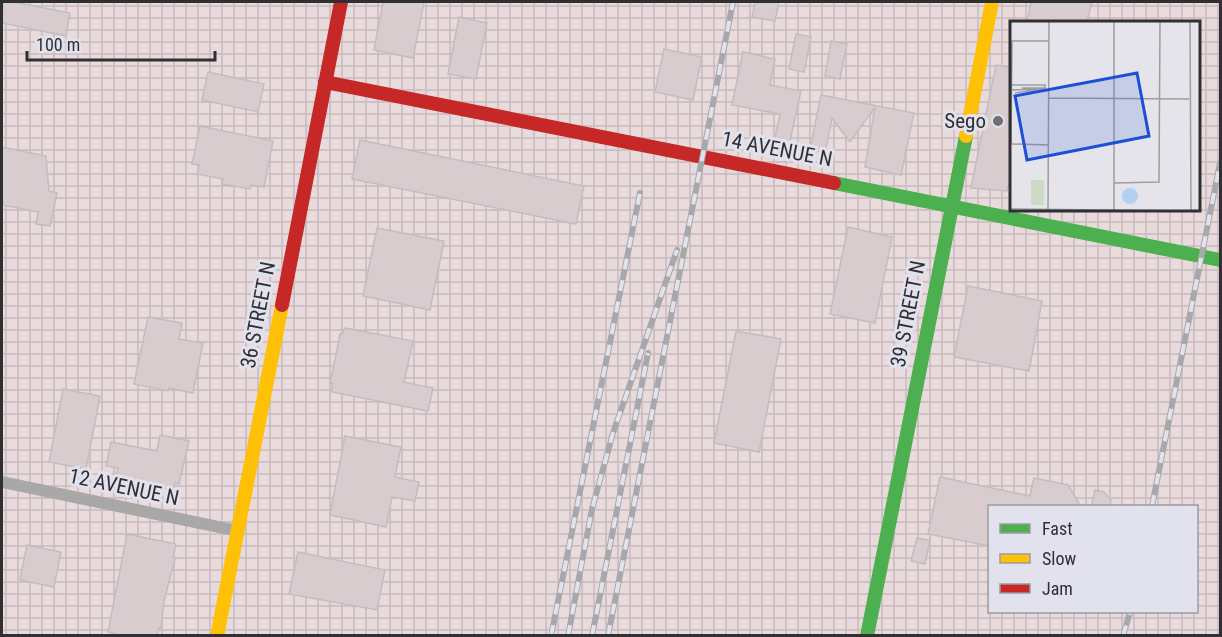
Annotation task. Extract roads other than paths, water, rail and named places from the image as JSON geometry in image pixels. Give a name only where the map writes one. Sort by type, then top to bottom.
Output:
[{"type":"street","name":"36 STREET N","points":[[217,636],[341,2]]},
{"type":"street","name":"39 STREET N","points":[[867,636],[992,2]]},
{"type":"street","name":"14 AVENUE N","points":[[325,82],[1221,260]]},
{"type":"street","name":"12 AVENUE N","points":[[2,482],[238,531]]},
{"type":"railway","points":[[608,636],[733,2]]},
{"type":"railway","points":[[1152,505],[1220,163]]},
{"type":"railway","points":[[551,636],[640,193]]},
{"type":"railway","points":[[568,636],[592,509],[613,433],[677,250]]},
{"type":"railway","points":[[592,636],[648,353]]},
{"type":"railway","points":[[1123,636],[1130,613]]},
{"type":"place","name":"Sego","points":[[998,121]]}]
